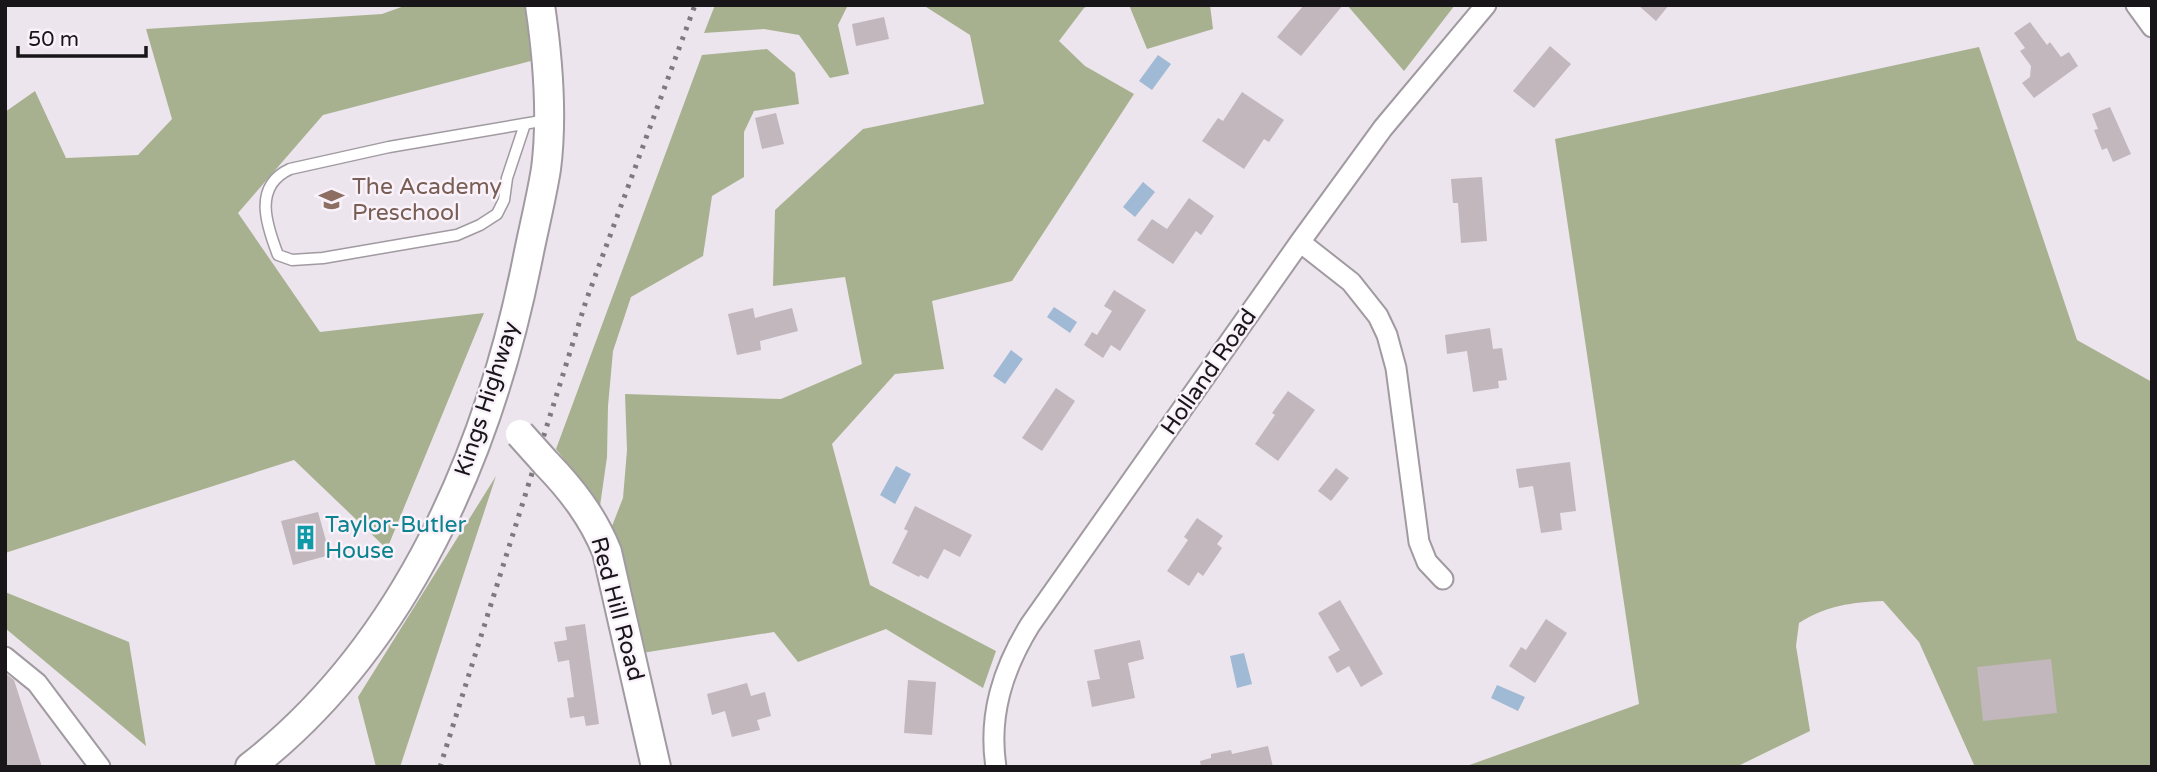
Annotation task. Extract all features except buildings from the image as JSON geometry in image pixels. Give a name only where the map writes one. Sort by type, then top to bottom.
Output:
[{"type":"street","name":"Kings Highway","points":[[250,767],[306,717],[343,676],[380,626],[418,567],[448,511],[472,455],[519,304],[546,169],[537,122],[546,42],[540,5]]},
{"type":"street","name":"Holland Road","points":[[996,767],[993,731],[1003,680],[1014,652],[1030,625],[1383,128],[1486,5]]},
{"type":"street","points":[[2136,5],[2152,27]]},
{"type":"street","points":[[1300,242],[1351,282],[1378,316],[1387,335],[1396,369],[1419,542],[1427,562],[1443,579]]},
{"type":"street","name":"Red Hill Road","points":[[488,408],[520,434],[578,498],[607,552],[656,767]]},
{"type":"street","points":[[5,657],[37,684],[100,767]]},
{"type":"lane","points":[[537,122],[507,178],[503,201],[497,214],[480,225],[457,235],[323,258],[292,260],[278,255],[267,226],[267,191],[272,180],[281,173],[389,147],[537,122]]},
{"type":"green space","points":[[407,5],[538,5],[546,57],[323,115],[238,213],[320,332],[484,313],[387,549],[294,460],[5,553],[5,112],[35,91],[66,158],[138,155],[172,119],[146,29],[382,14]]},
{"type":"green space","points":[[715,5],[848,5],[838,25],[849,74],[830,78],[799,35],[764,29],[704,33]]},
{"type":"green space","points":[[923,5],[1090,5],[1084,8],[1059,41],[1085,66],[1134,94],[1012,281],[932,301],[944,369],[895,374],[832,444],[870,585],[996,651],[983,688],[886,629],[798,662],[774,632],[642,653],[612,526],[623,498],[627,450],[625,394],[781,399],[862,364],[845,277],[773,286],[775,210],[863,129],[984,104],[970,35]]},
{"type":"green space","points":[[1129,5],[1210,5],[1213,29],[1147,49]]},
{"type":"green space","points":[[1347,5],[1455,5],[1404,71]]},
{"type":"green space","points":[[1979,47],[2077,340],[2152,382],[2152,767],[1975,767],[1919,642],[1883,601],[1840,606],[1799,623],[1796,646],[1810,731],[1736,767],[1464,767],[1639,704],[1555,139]]},
{"type":"green space","points":[[767,49],[795,73],[799,104],[754,111],[744,132],[744,177],[712,196],[703,256],[631,297],[613,351],[607,457],[600,506],[556,449],[702,55]]},
{"type":"green space","points":[[496,476],[400,767],[376,767],[358,697]]},
{"type":"green space","points":[[5,592],[129,642],[146,746],[5,628]]},
{"type":"water","points":[[1158,55],[1171,64],[1152,90],[1139,81]]},
{"type":"water","points":[[1143,182],[1155,192],[1135,217],[1123,207]]},
{"type":"water","points":[[1054,307],[1077,322],[1070,333],[1047,317]]},
{"type":"water","points":[[1011,350],[1023,359],[1005,384],[993,376]]},
{"type":"water","points":[[896,466],[911,474],[895,504],[880,495]]},
{"type":"water","points":[[1244,653],[1252,684],[1237,688],[1230,656]]},
{"type":"water","points":[[1497,685],[1525,697],[1518,711],[1491,698]]},
{"type":"railway","points":[[440,767],[586,301],[695,5]]},
{"type":"place","name":"The Academy Preschool","points":[[332,200]]},
{"type":"place","name":"Taylor-Butler House","points":[[305,538]]}]
